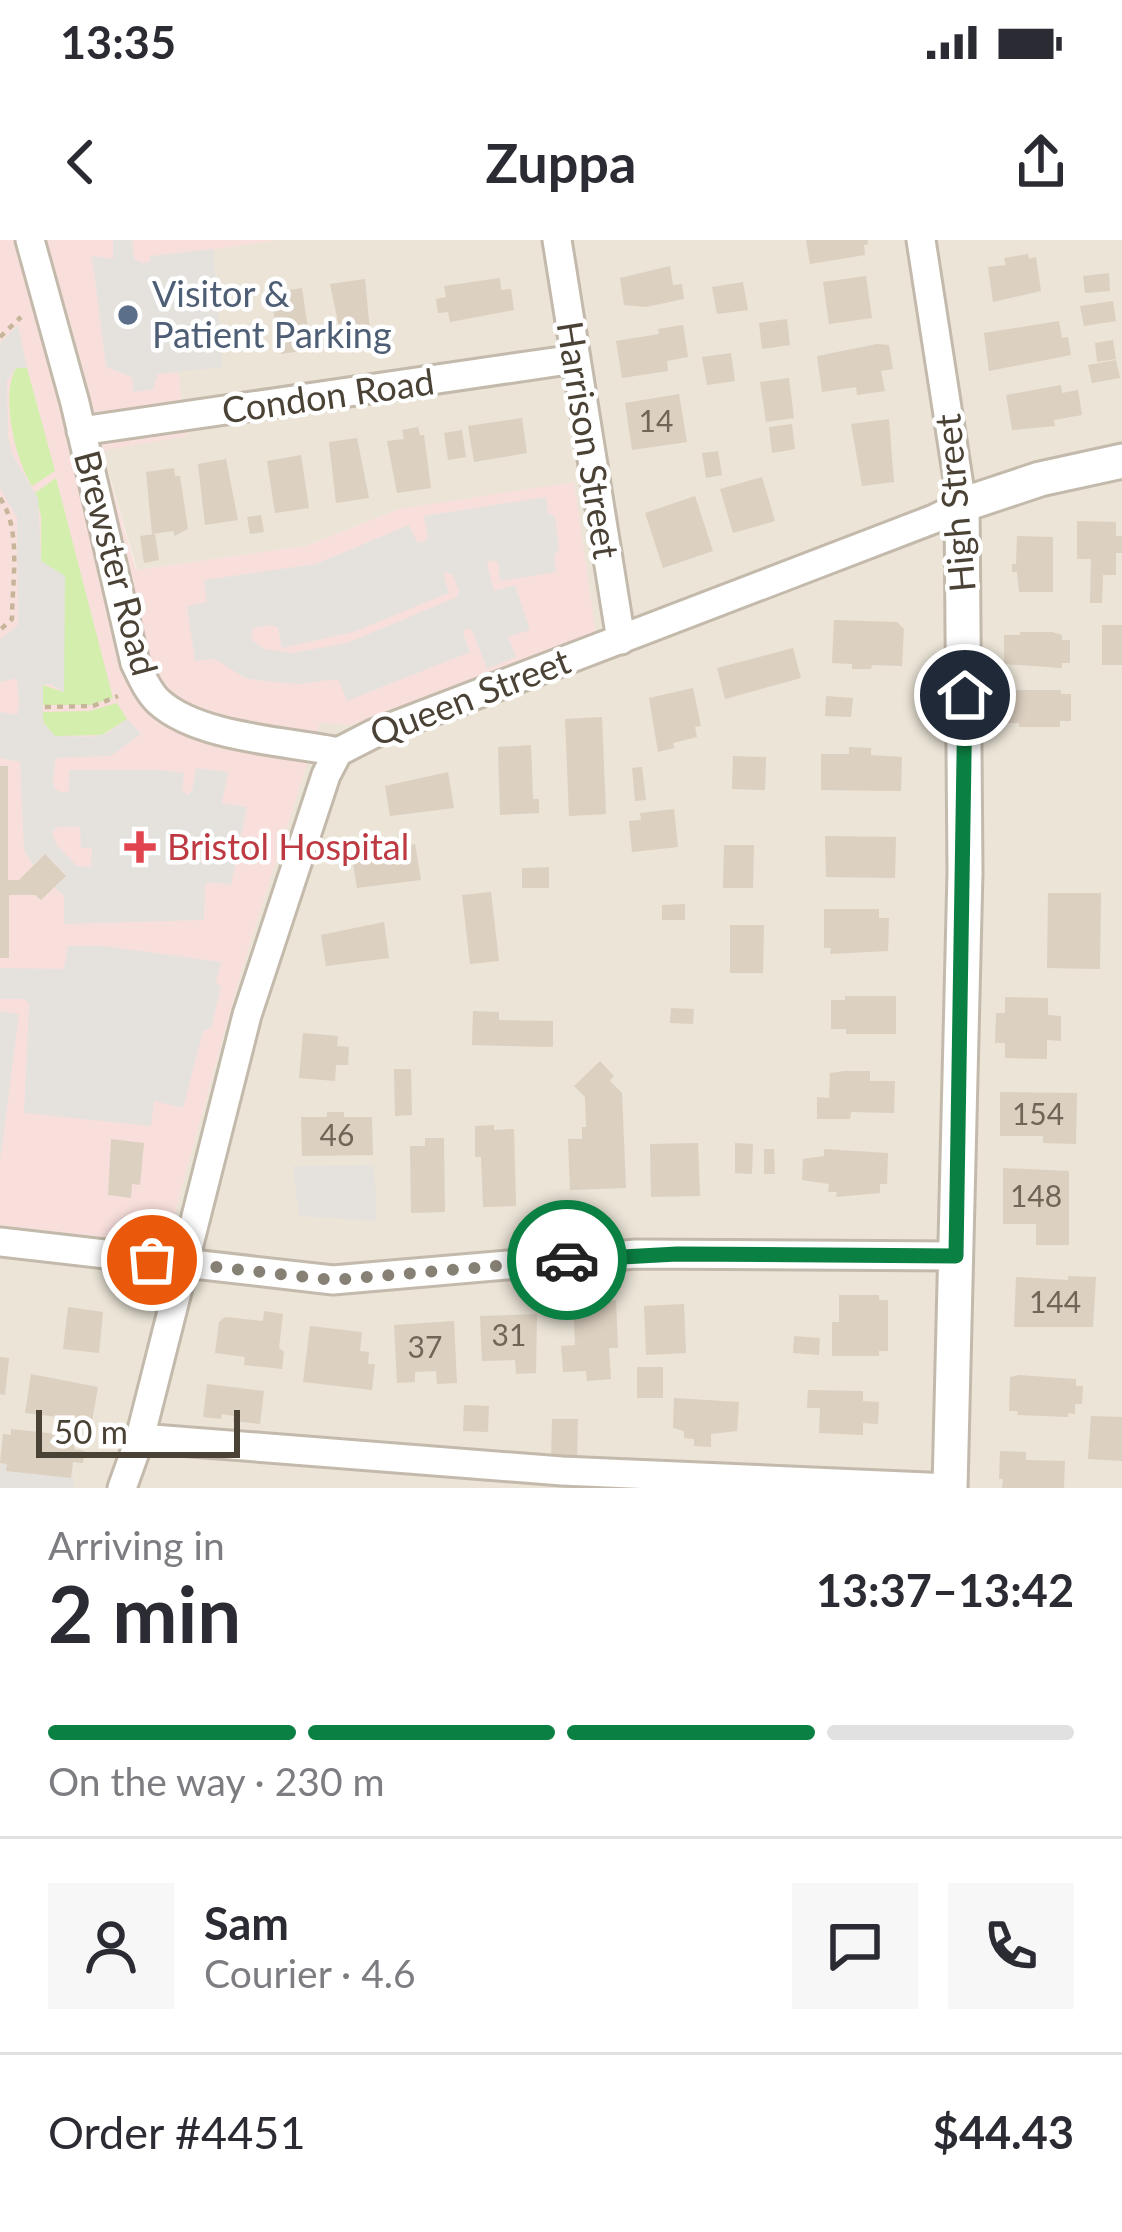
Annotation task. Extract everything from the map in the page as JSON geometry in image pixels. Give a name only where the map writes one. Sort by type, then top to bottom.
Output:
[{"type":"street","name":"Brewster Road","points":[[30,240],[135,663],[157,700],[195,724],[338,752]]},
{"type":"street","name":"Harrison Street","points":[[557,240],[621,640]]},
{"type":"street","name":"High Street","points":[[921,240],[962,505],[965,872],[950,1488]]},
{"type":"street","name":"Condon Road","points":[[81,431],[574,359]]},
{"type":"street","name":"Queen Street","points":[[122,1488],[140,1438],[247,1015],[326,775],[338,752],[373,734],[962,505],[1060,473],[1122,461]]},
{"type":"street","points":[[0,1242],[333,1280],[636,1254],[956,1256]]},
{"type":"street","points":[[140,1438],[562,1471],[950,1488]]},
{"type":"path","points":[[0,337],[21,316]]},
{"type":"path","points":[[0,498],[11,514],[13,593],[12,619],[0,630]]},
{"type":"path","points":[[44,707],[92,706],[118,696]]},
{"type":"shaded area","name":"Bristol Hospital","points":[[0,240],[277,240],[163,257],[187,436],[102,451],[136,570],[306,546],[399,509],[574,482],[596,633],[376,718],[349,725],[320,723],[242,969],[166,1245],[0,1225]]},
{"type":"shaded area","points":[[113,240],[132,240],[134,258],[142,263],[150,262],[150,256],[213,249],[223,367],[158,374],[153,389],[134,392],[132,377],[106,367],[92,256],[113,259]]},
{"type":"shaded area","points":[[277,240],[1122,240],[1122,1488],[0,1488],[0,1225],[166,1245],[242,969],[320,722],[349,725],[376,718],[596,632],[399,509],[306,546],[137,570],[102,450],[163,256]]},
{"type":"shaded area","points":[[18,325],[27,368],[16,368],[7,381],[8,437],[13,456],[38,498],[41,561],[65,576],[64,692],[43,685],[43,722],[55,736],[91,737],[108,733],[127,719],[141,734],[111,756],[55,758],[53,786],[61,793],[69,791],[69,770],[161,770],[184,773],[182,790],[187,795],[196,768],[228,772],[222,803],[247,807],[231,885],[205,885],[204,920],[64,924],[64,896],[54,887],[66,875],[45,854],[33,865],[24,850],[20,762],[0,758],[0,712],[17,715],[19,705],[17,678],[0,682],[0,639],[18,625],[17,517],[0,488],[0,343]],"holes":[[[57,827],[80,827],[81,848],[92,848],[91,867],[77,866],[56,844],[52,832]]]},
{"type":"shaded area","points":[[546,497],[548,513],[555,517],[556,572],[500,581],[498,562],[487,564],[494,591],[515,585],[530,630],[508,637],[516,657],[487,669],[472,630],[466,628],[463,633],[470,652],[347,701],[338,679],[300,684],[263,681],[245,678],[215,659],[195,661],[187,606],[207,602],[204,580],[316,564],[409,525],[422,543],[428,537],[424,516]],"holes":[[[443,572],[452,574],[457,597],[347,643],[292,653],[264,649],[251,639],[253,628],[272,625],[278,628],[282,648],[353,632],[449,593]]]},
{"type":"shaded area","points":[[68,946],[103,946],[221,962],[216,982],[221,987],[211,1028],[203,1031],[183,1108],[154,1101],[151,1126],[24,1113],[29,1004],[24,999],[0,999],[0,968],[64,969]]},
{"type":"shaded area","points":[[0,1011],[19,1014],[0,1161]]},
{"type":"shaded area","points":[[374,1165],[377,1221],[299,1216],[293,1166]]},
{"type":"shaded area","points":[[0,1463],[7,1464],[6,1470],[72,1470],[74,1488],[0,1488]]},
{"type":"green space","points":[[16,368],[27,368],[55,471],[32,486],[12,427],[9,394]]},
{"type":"green space","points":[[56,478],[113,698],[90,705],[42,705],[43,685],[63,692],[35,493]]},
{"type":"green space","points":[[117,703],[127,719],[102,735],[55,736],[46,730],[41,712],[90,711]]},
{"type":"building","points":[[806,240],[868,240],[868,244],[865,255],[810,264]]},
{"type":"building","points":[[1028,254],[1029,259],[1036,257],[1041,291],[993,302],[988,267],[1006,265],[1004,258]]},
{"type":"building","points":[[670,266],[673,285],[682,284],[684,299],[646,307],[624,305],[620,278]]},
{"type":"building","points":[[1109,273],[1110,291],[1085,293],[1083,276]]},
{"type":"building","points":[[866,276],[872,318],[829,324],[823,282]]},
{"type":"building","points":[[500,278],[501,290],[511,289],[514,310],[450,322],[448,312],[438,313],[436,299],[446,297],[444,286]]},
{"type":"building","points":[[365,279],[371,342],[343,346],[330,284]]},
{"type":"building","points":[[743,282],[748,310],[717,314],[712,287]]},
{"type":"building","points":[[302,288],[308,350],[281,354],[270,293]]},
{"type":"building","points":[[1113,301],[1116,321],[1084,326],[1080,306]]},
{"type":"building","points":[[787,319],[790,345],[762,349],[759,323]]},
{"type":"building","points":[[1059,321],[1071,355],[989,371],[984,333]]},
{"type":"building","points":[[683,325],[688,357],[667,361],[668,371],[622,378],[616,341]]},
{"type":"building","points":[[1113,340],[1116,359],[1097,362],[1095,343]]},
{"type":"building","points":[[889,345],[893,369],[881,371],[885,391],[857,395],[856,387],[822,392],[817,356]]},
{"type":"building","points":[[731,353],[735,381],[707,385],[702,357]]},
{"type":"building","points":[[1116,360],[1120,378],[1092,383],[1088,365]]},
{"type":"building","points":[[789,378],[794,418],[766,422],[760,382]]},
{"type":"building","points":[[1061,385],[1062,393],[1078,390],[1082,415],[1054,420],[1055,426],[1012,430],[1006,395]]},
{"type":"building","points":[[679,394],[687,442],[632,450],[625,403]]},
{"type":"building","points":[[522,418],[527,453],[474,462],[468,426]]},
{"type":"building","points":[[889,419],[894,482],[862,486],[851,424]]},
{"type":"building","points":[[792,424],[795,449],[772,453],[769,427]]},
{"type":"building","points":[[418,427],[424,435],[431,488],[397,493],[387,441],[404,439],[402,430]]},
{"type":"building","points":[[462,430],[466,457],[448,460],[444,433]]},
{"type":"building","points":[[357,438],[369,498],[336,503],[329,442]]},
{"type":"building","points":[[718,451],[722,475],[706,478],[702,453]]},
{"type":"building","points":[[301,455],[309,508],[275,513],[267,461]]},
{"type":"building","points":[[226,459],[238,520],[205,525],[198,464]]},
{"type":"building","points":[[174,468],[175,476],[180,476],[188,529],[174,536],[174,531],[152,534],[146,472]]},
{"type":"building","points":[[762,477],[775,521],[733,533],[720,489]]},
{"type":"building","points":[[695,496],[713,551],[663,568],[645,513]]},
{"type":"building","points":[[261,515],[264,532],[250,534],[247,517]]},
{"type":"building","points":[[1077,521],[1116,522],[1116,536],[1122,536],[1116,575],[1103,575],[1102,603],[1090,603],[1091,559],[1077,559]]},
{"type":"building","points":[[155,534],[159,560],[144,563],[140,536]]},
{"type":"building","points":[[1017,536],[1053,537],[1053,592],[1019,592],[1017,572],[1012,572]]},
{"type":"building","points":[[834,620],[897,622],[904,629],[902,666],[852,669],[852,664],[832,663]]},
{"type":"building","points":[[1102,625],[1122,625],[1122,665],[1102,665]]},
{"type":"building","points":[[1004,635],[1062,635],[1062,640],[1070,640],[1070,663],[1062,663],[1062,668],[1004,664]]},
{"type":"building","points":[[793,648],[801,678],[725,699],[717,668]]},
{"type":"building","points":[[693,688],[701,726],[695,727],[697,737],[658,752],[649,698]]},
{"type":"building","points":[[1003,693],[1071,694],[1071,721],[1060,721],[1060,727],[1002,723]]},
{"type":"building","points":[[826,696],[853,698],[851,717],[825,716]]},
{"type":"building","points":[[602,717],[606,814],[569,816],[565,719]]},
{"type":"building","points":[[531,745],[533,799],[539,799],[539,813],[500,815],[498,747]]},
{"type":"building","points":[[849,747],[871,748],[871,755],[902,757],[901,791],[821,790],[821,754],[849,754]]},
{"type":"building","points":[[733,756],[766,757],[765,790],[732,789]]},
{"type":"building","points":[[0,766],[8,766],[8,880],[19,880],[45,854],[66,876],[41,900],[35,895],[9,895],[9,958],[0,958]]},
{"type":"building","points":[[642,767],[646,800],[635,801],[632,768]]},
{"type":"building","points":[[448,772],[454,808],[390,816],[385,786]]},
{"type":"building","points":[[674,809],[678,847],[632,852],[629,821],[641,820],[640,813]]},
{"type":"building","points":[[825,836],[896,837],[895,878],[826,877]]},
{"type":"building","points":[[415,844],[421,880],[357,888],[352,857]]},
{"type":"building","points":[[724,845],[754,845],[753,888],[723,888]]},
{"type":"building","points":[[549,867],[549,888],[522,888],[522,868]]},
{"type":"building","points":[[491,892],[499,961],[470,964],[462,895]]},
{"type":"building","points":[[1048,893],[1101,893],[1100,969],[1047,968]]},
{"type":"building","points":[[685,904],[685,920],[662,920],[662,905]]},
{"type":"building","points":[[824,909],[879,909],[879,918],[889,918],[888,951],[830,954],[831,948],[824,948]]},
{"type":"building","points":[[384,922],[389,958],[326,966],[321,935]]},
{"type":"building","points":[[730,925],[764,925],[763,973],[730,973]]},
{"type":"building","points":[[845,996],[896,996],[896,1034],[846,1034],[846,1029],[831,1029],[831,1000],[845,1000]]},
{"type":"building","points":[[1005,997],[1048,998],[1048,1015],[1061,1016],[1061,1041],[1047,1040],[1047,1059],[1005,1058],[1005,1043],[995,1043],[996,1013],[1005,1013]]},
{"type":"building","points":[[671,1008],[694,1009],[693,1024],[670,1023]]},
{"type":"building","points":[[473,1011],[499,1012],[499,1020],[553,1021],[553,1047],[472,1045]]},
{"type":"building","points":[[303,1033],[338,1036],[337,1046],[349,1047],[348,1065],[336,1065],[335,1081],[299,1078]]},
{"type":"building","points":[[600,1061],[622,1093],[626,1188],[570,1190],[568,1139],[582,1139],[582,1127],[586,1127],[585,1097],[574,1086]]},
{"type":"building","points":[[394,1069],[411,1069],[412,1115],[395,1116]]},
{"type":"building","points":[[870,1071],[870,1081],[895,1081],[894,1113],[851,1112],[850,1119],[817,1119],[817,1097],[829,1098],[830,1073]]},
{"type":"building","points":[[1000,1092],[1077,1093],[1076,1144],[1043,1143],[1043,1136],[1000,1136]]},
{"type":"building","points":[[327,1112],[372,1117],[373,1155],[302,1156],[301,1117],[327,1117]]},
{"type":"building","points":[[494,1125],[494,1130],[514,1129],[516,1206],[483,1207],[475,1126]]},
{"type":"building","points":[[425,1138],[444,1138],[445,1212],[411,1213],[410,1146],[425,1146]]},
{"type":"building","points":[[111,1139],[144,1143],[140,1185],[132,1184],[131,1198],[108,1195]]},
{"type":"building","points":[[698,1143],[700,1196],[651,1197],[650,1144]]},
{"type":"building","points":[[735,1143],[753,1144],[752,1174],[735,1173]]},
{"type":"building","points":[[764,1149],[774,1149],[775,1174],[764,1174]]},
{"type":"building","points":[[824,1149],[888,1153],[887,1184],[880,1184],[880,1193],[836,1197],[837,1192],[828,1192],[829,1184],[802,1180],[803,1159],[824,1156]]},
{"type":"building","points":[[1003,1168],[1069,1171],[1069,1245],[1036,1245],[1036,1224],[1003,1224]]},
{"type":"building","points":[[1068,1276],[1096,1277],[1093,1327],[1014,1327],[1016,1277],[1068,1280]]},
{"type":"building","points":[[839,1295],[879,1295],[879,1300],[888,1300],[888,1351],[879,1351],[879,1356],[832,1356],[832,1322],[839,1322]]},
{"type":"building","points":[[616,1300],[618,1348],[609,1348],[611,1379],[587,1381],[586,1371],[563,1372],[561,1346],[575,1345],[573,1303]]},
{"type":"building","points":[[684,1304],[686,1353],[646,1355],[644,1306]]},
{"type":"building","points":[[68,1307],[103,1312],[99,1353],[63,1349]]},
{"type":"building","points":[[264,1311],[283,1314],[282,1369],[244,1365],[245,1357],[215,1353],[219,1322],[225,1317],[263,1321]]},
{"type":"building","points":[[537,1314],[536,1373],[516,1374],[515,1360],[482,1361],[480,1316]]},
{"type":"building","points":[[454,1321],[457,1383],[437,1384],[436,1371],[415,1372],[415,1382],[397,1383],[394,1325]]},
{"type":"building","points":[[310,1326],[362,1332],[360,1351],[369,1352],[368,1364],[375,1364],[372,1390],[303,1382]]},
{"type":"building","points":[[794,1336],[820,1338],[819,1355],[793,1353]]},
{"type":"building","points":[[0,1357],[9,1358],[5,1395],[0,1394]]},
{"type":"building","points":[[637,1367],[663,1367],[663,1398],[637,1398]]},
{"type":"building","points":[[31,1374],[98,1387],[92,1421],[25,1413]]},
{"type":"building","points":[[1010,1377],[1076,1379],[1076,1386],[1083,1386],[1082,1404],[1075,1404],[1075,1414],[1068,1413],[1068,1417],[1017,1415],[1018,1411],[1009,1411]]},
{"type":"building","points":[[207,1384],[264,1391],[260,1424],[233,1421],[234,1416],[222,1414],[221,1419],[203,1417]]},
{"type":"building","points":[[808,1390],[863,1391],[863,1401],[879,1402],[878,1424],[863,1423],[863,1435],[819,1433],[820,1408],[807,1408]]},
{"type":"building","points":[[674,1398],[739,1402],[737,1431],[711,1434],[711,1447],[694,1446],[694,1439],[684,1438],[684,1431],[673,1428]]},
{"type":"building","points":[[464,1405],[489,1406],[488,1432],[463,1431]]},
{"type":"building","points":[[1091,1416],[1122,1417],[1122,1461],[1088,1459]]},
{"type":"building","points":[[552,1419],[578,1419],[577,1459],[551,1459]]},
{"type":"building","points":[[11,1429],[76,1436],[74,1449],[85,1451],[83,1463],[73,1462],[71,1478],[6,1471],[7,1464],[0,1463],[3,1434],[11,1435]]},
{"type":"building","points":[[1000,1451],[1026,1452],[1026,1460],[1065,1461],[1064,1488],[1002,1488]]},
{"type":"way so far","points":[[152,1260],[333,1280],[567,1260]]},
{"type":"place","name":"Visitor & Patient Parking","points":[[128,315]]},
{"type":"place","name":"Bristol Hospital","points":[[140,847]]},
{"type":"route","points":[[567,1260],[636,1254],[956,1256],[965,695]]}]
